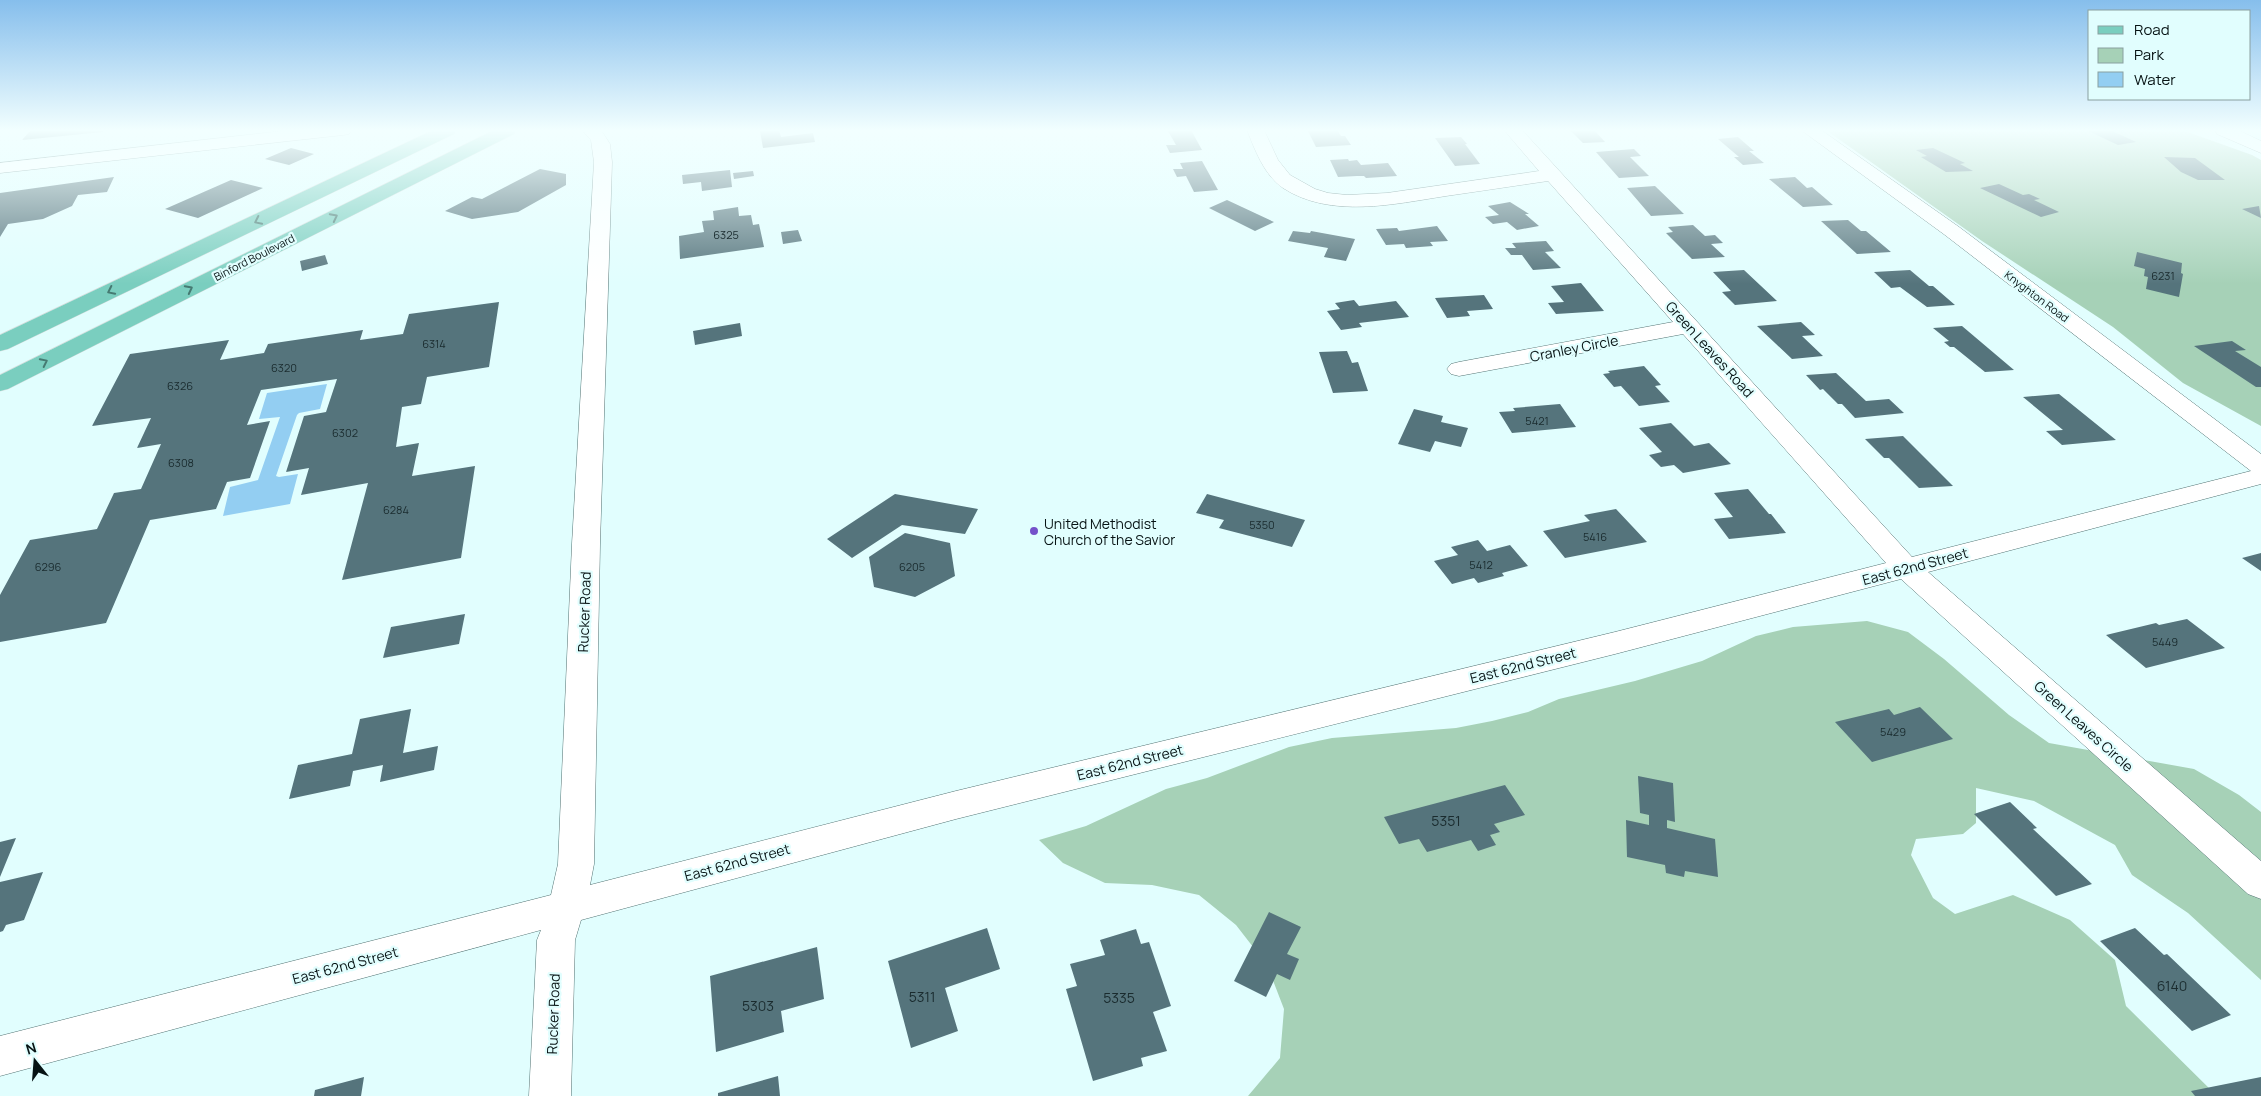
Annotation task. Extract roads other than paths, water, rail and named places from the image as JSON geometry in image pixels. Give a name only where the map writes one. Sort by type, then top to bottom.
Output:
[{"type":"main road","points":[[0,344],[341,181]]},
{"type":"main road","name":"Binford Boulevard","points":[[0,384],[402,181]]},
{"type":"street","name":"Rucker Road","points":[[550,1096],[556,940],[567,907],[576,864],[586,544],[602,181]]},
{"type":"street","points":[[1287,181],[1308,192],[1340,200],[1374,200],[1509,181]]},
{"type":"street","name":"Green Leaves Road","points":[[1559,181],[1906,568]]},
{"type":"street","name":"Knyghton Road","points":[[1882,181],[1937,220],[2261,466]]},
{"type":"street","name":"Cranley Circle","points":[[1459,370],[1689,326]]},
{"type":"street","name":"East 62nd Street","points":[[0,1056],[956,805],[1606,645],[2261,476]]},
{"type":"street","name":"Green Leaves Circle","points":[[1906,568],[2261,883]]},
{"type":"water","points":[[327,384],[320,409],[297,415],[276,476],[298,474],[290,504],[223,516],[230,487],[258,480],[280,417],[259,419],[267,393]]},
{"type":"place","name":"United Methodist Church of the Savior","points":[[1034,531]]}]
